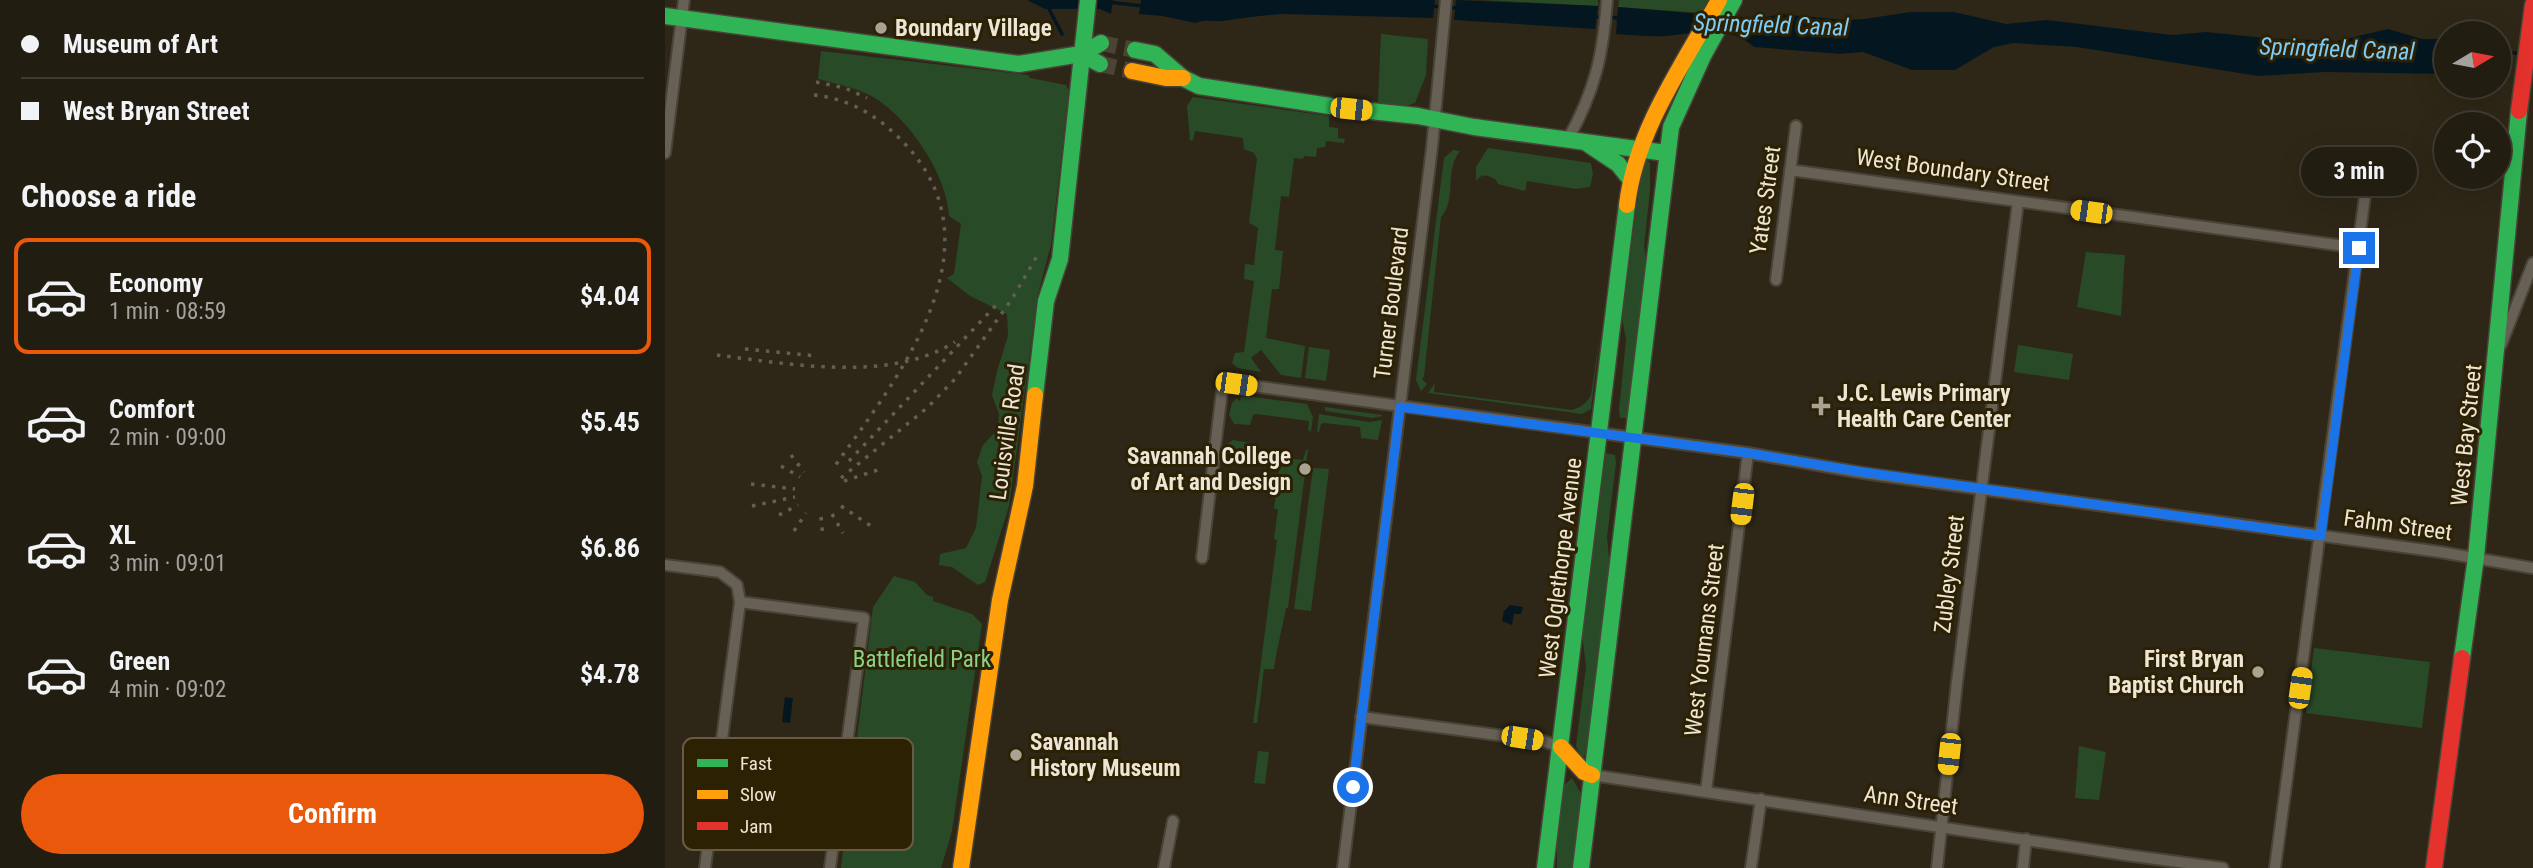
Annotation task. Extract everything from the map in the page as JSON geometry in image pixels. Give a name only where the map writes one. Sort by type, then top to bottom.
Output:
[{"type":"main road","points":[[1581,868],[1666,153],[1671,127],[1719,0]]},
{"type":"main road","points":[[1696,56],[1734,0]]},
{"type":"main road","name":"Louisville Road","points":[[961,868],[1000,600],[1025,486],[1046,301],[1060,259],[1087,5]]},
{"type":"main road","name":"West Bay Street","points":[[2434,868],[2476,557],[2520,103],[2533,5]]},
{"type":"main road","points":[[665,16],[1019,64],[1081,54],[1101,43]]},
{"type":"main road","points":[[1135,50],[1155,54],[1183,78],[1199,86],[1330,106]]},
{"type":"main road","points":[[1081,54],[1100,64]]},
{"type":"main road","name":"West Oglethorpe Avenue","points":[[1545,868],[1630,179],[1646,131],[1696,56]]},
{"type":"main road","points":[[1132,71],[1166,78],[1183,78]]},
{"type":"main road","points":[[1351,109],[1666,153]]},
{"type":"main road","points":[[1575,140],[1618,164],[1630,179]]},
{"type":"main road","points":[[1561,747],[1584,772],[1592,775]]},
{"type":"street","points":[[665,153],[684,0]]},
{"type":"street","name":"Turner Boulevard","points":[[1343,868],[1400,407],[1446,0]]},
{"type":"street","points":[[1575,140],[1598,70],[1607,3]]},
{"type":"street","name":"Yates Street","points":[[1776,280],[1796,125]]},
{"type":"street","points":[[2275,868],[2370,158]]},
{"type":"street","name":"West Boundary Street","points":[[1790,170],[2359,248]]},
{"type":"street","name":"Zubley Street","points":[[1937,868],[1957,682],[2018,202]]},
{"type":"street","points":[[2497,356],[2532,269]]},
{"type":"street","name":"Fahm Street","points":[[1202,558],[1223,382],[1748,453],[1863,472],[2476,557],[2533,568]]},
{"type":"street","name":"West Youmans Street","points":[[1706,791],[1748,453]]},
{"type":"street","points":[[665,565],[720,572],[737,585],[740,603],[722,738]]},
{"type":"street","points":[[740,603],[863,618],[847,738]]},
{"type":"street","points":[[1361,717],[1543,741],[1561,747]]},
{"type":"street","name":"Ann Street","points":[[1592,775],[2223,868]]},
{"type":"street","points":[[1751,868],[1761,799]]},
{"type":"street","points":[[1164,868],[1173,821]]},
{"type":"street","points":[[2023,868],[2027,839]]},
{"type":"street","points":[[705,868],[707,850]]},
{"type":"street","points":[[830,868],[832,850]]},
{"type":"green space","points":[[1484,0],[1598,0],[1598,6]]},
{"type":"green space","points":[[1619,0],[1708,0],[1701,13],[1618,7]]},
{"type":"green space","points":[[1381,34],[1428,39],[1426,75],[1415,103],[1402,107],[1378,102]]},
{"type":"green space","points":[[821,51],[1028,75],[1030,78],[1066,85],[1069,91],[1051,245],[1038,294],[1009,506],[985,582],[978,585],[952,567],[939,565],[940,554],[966,548],[976,528],[982,476],[977,462],[983,445],[998,429],[999,414],[992,395],[1008,336],[1007,314],[970,296],[947,278],[954,274],[961,224],[949,216],[942,183],[934,166],[901,120],[875,98],[818,79]]},
{"type":"green space","points":[[1193,97],[1329,116],[1329,127],[1338,128],[1338,138],[1345,139],[1344,143],[1326,141],[1325,147],[1317,148],[1316,157],[1294,158],[1289,197],[1281,196],[1275,250],[1283,251],[1279,289],[1272,289],[1266,338],[1305,346],[1301,378],[1281,375],[1261,350],[1251,358],[1261,372],[1238,368],[1232,363],[1235,353],[1244,352],[1254,281],[1244,279],[1245,264],[1254,265],[1258,228],[1249,223],[1257,159],[1254,153],[1244,149],[1243,138],[1195,131],[1193,140],[1190,141],[1187,106]]},
{"type":"green space","points":[[1488,148],[1591,163],[1593,174],[1590,187],[1576,189],[1527,181],[1525,191],[1498,184],[1488,176],[1476,181],[1476,167]]},
{"type":"green space","points":[[1453,150],[1460,151],[1453,167],[1446,210],[1441,217],[1422,379],[1427,384],[1421,391],[1416,380],[1444,158]]},
{"type":"green space","points":[[1647,160],[1650,163],[1650,191],[1644,246],[1648,270],[1631,409],[1627,418],[1620,418],[1626,340],[1622,318],[1641,173]]},
{"type":"green space","points":[[2086,252],[2125,255],[2121,316],[2077,307]]},
{"type":"green space","points":[[1600,334],[1591,409],[1582,414],[1428,393],[1435,383],[1434,392],[1572,410],[1583,405],[1591,395]]},
{"type":"green space","points":[[2018,345],[2073,354],[2069,380],[2014,372]]},
{"type":"green space","points":[[1309,347],[1330,350],[1326,381],[1305,378]]},
{"type":"green space","points":[[1245,396],[1307,404],[1313,417],[1311,432],[1308,430],[1309,421],[1256,414],[1253,415],[1250,425],[1234,424],[1229,415],[1232,403]]},
{"type":"green space","points":[[1325,407],[1382,416],[1373,418],[1325,411]]},
{"type":"green space","points":[[1319,414],[1369,422],[1382,420],[1378,440],[1361,438],[1360,427],[1324,423],[1317,433]]},
{"type":"green space","points":[[1233,440],[1250,443],[1248,459],[1224,456],[1225,446]]},
{"type":"green space","points":[[1308,449],[1288,608],[1274,669],[1264,669],[1257,723],[1253,723],[1277,540],[1274,539],[1278,509],[1274,509],[1280,463],[1294,464],[1260,459],[1261,455],[1303,460]]},
{"type":"green space","points":[[1606,453],[1615,455],[1616,463],[1607,537],[1610,569],[1589,749],[1582,759],[1576,746],[1586,667],[1582,633]]},
{"type":"green space","points":[[1313,468],[1329,469],[1311,611],[1294,609]]},
{"type":"green space","name":"Battlefield Park","points":[[894,576],[915,582],[927,595],[933,597],[933,601],[972,614],[982,624],[952,831],[941,868],[841,868],[843,850],[913,850],[913,738],[857,738],[873,607]]},
{"type":"green space","points":[[2314,648],[2430,662],[2422,728],[2306,713]]},
{"type":"green space","points":[[2079,746],[2106,752],[2099,800],[2075,798]]},
{"type":"green space","points":[[1258,751],[1269,752],[1265,784],[1254,783]]},
{"type":"green space","points":[[1572,778],[1583,797],[1573,868],[1557,868],[1557,824],[1563,786]]},
{"type":"water","points":[[1027,0],[1113,0],[1111,14],[1100,9],[1045,9]]},
{"type":"water","points":[[1141,0],[1435,0],[1433,18],[1284,14],[1196,23],[1139,14]]},
{"type":"water","points":[[1456,0],[1598,6],[1595,29],[1454,20]]},
{"type":"water","points":[[1618,7],[1739,17],[1780,14],[1846,20],[1911,12],[1954,12],[2006,24],[2047,20],[2172,35],[2206,32],[2337,41],[2388,29],[2422,39],[2434,39],[2434,74],[2325,72],[2258,76],[2077,47],[2013,43],[1994,47],[1955,70],[1912,70],[1863,52],[1840,54],[1754,47],[1745,40],[1724,33],[1660,36],[1616,34]]},
{"type":"water","points":[[1510,605],[1523,607],[1521,614],[1514,614],[1512,625],[1502,621],[1504,611]]},
{"type":"water","points":[[785,697],[793,698],[790,723],[782,722]]},
{"type":"waterway","name":"Springfield Canal","points":[[1108,2],[1142,6]]},
{"type":"waterway","name":"Springfield Canal","points":[[1430,6],[1457,8]]},
{"type":"waterway","points":[[1049,9],[1062,34]]},
{"type":"waterway","name":"Springfield Canal","points":[[1594,17],[1621,18]]},
{"type":"waterway","name":"Springfield Canal","points":[[2511,53],[2521,53]]},
{"type":"tunnel","points":[[1101,43],[1135,50]]},
{"type":"tunnel","points":[[1100,64],[1132,71]]},
{"type":"railway","points":[[816,82],[845,88],[867,98]]},
{"type":"railway","points":[[814,95],[828,97],[864,111],[905,144],[933,185],[944,227],[942,270],[929,313],[909,355],[884,396],[832,470]]},
{"type":"railway","points":[[841,478],[927,408],[955,379],[1012,299],[1037,256]]},
{"type":"railway","points":[[849,461],[1000,301]]},
{"type":"railway","points":[[717,355],[807,366],[870,367],[901,363],[929,355],[955,342]]},
{"type":"railway","points":[[745,349],[817,356]]},
{"type":"railway","points":[[791,455],[804,472]]},
{"type":"railway","points":[[781,466],[800,477]]},
{"type":"railway","points":[[844,481],[881,469]]},
{"type":"railway","points":[[751,484],[795,489]]},
{"type":"railway","points":[[752,506],[795,497]]},
{"type":"railway","points":[[779,515],[798,505]]},
{"type":"railway","points":[[841,506],[871,526]]},
{"type":"railway","points":[[794,531],[806,513]]},
{"type":"railway","points":[[832,514],[843,533]]},
{"type":"railway","points":[[821,517],[823,538]]},
{"type":"traffic: fast","points":[[1035,395],[1046,301],[1060,259],[1088,0]]},
{"type":"traffic: fast","points":[[1581,868],[1671,127],[1703,56],[1734,0]]},
{"type":"traffic: fast","points":[[665,16],[1019,64],[1081,54],[1101,43]]},
{"type":"traffic: fast","points":[[1135,50],[1155,54],[1183,78],[1199,86],[1330,106]]},
{"type":"traffic: fast","points":[[1081,54],[1100,64]]},
{"type":"traffic: fast","points":[[1351,109],[1418,116],[1474,127],[1666,153]]},
{"type":"traffic: fast","points":[[2462,658],[2476,557],[2519,111]]},
{"type":"traffic: fast","points":[[1588,144],[1618,164],[1630,179]]},
{"type":"traffic: fast","points":[[1545,868],[1627,205]]},
{"type":"traffic: slow","points":[[1627,205],[1632,177],[1651,124],[1676,74],[1719,0]]},
{"type":"traffic: slow","points":[[1132,71],[1166,78],[1183,78]]},
{"type":"traffic: slow","points":[[961,868],[1000,600],[1025,486],[1035,395]]},
{"type":"traffic: slow","points":[[1561,747],[1584,772],[1592,775]]},
{"type":"traffic: jam","points":[[2519,111],[2533,5]]},
{"type":"traffic: jam","points":[[2434,868],[2462,658]]},
{"type":"place","name":"Boundary Village","points":[[881,28]]},
{"type":"place","name":"J.C. Lewis Primary Health Care Center","points":[[1821,406]]},
{"type":"place","name":"Savannah College of Art and Design","points":[[1305,469]]},
{"type":"place","name":"First Bryan Baptist Church","points":[[2258,672]]},
{"type":"place","name":"Savannah History Museum","points":[[1016,755]]},
{"type":"route","points":[[1353,787],[1400,407],[1748,453],[1863,472],[2321,536],[2359,248]]}]
